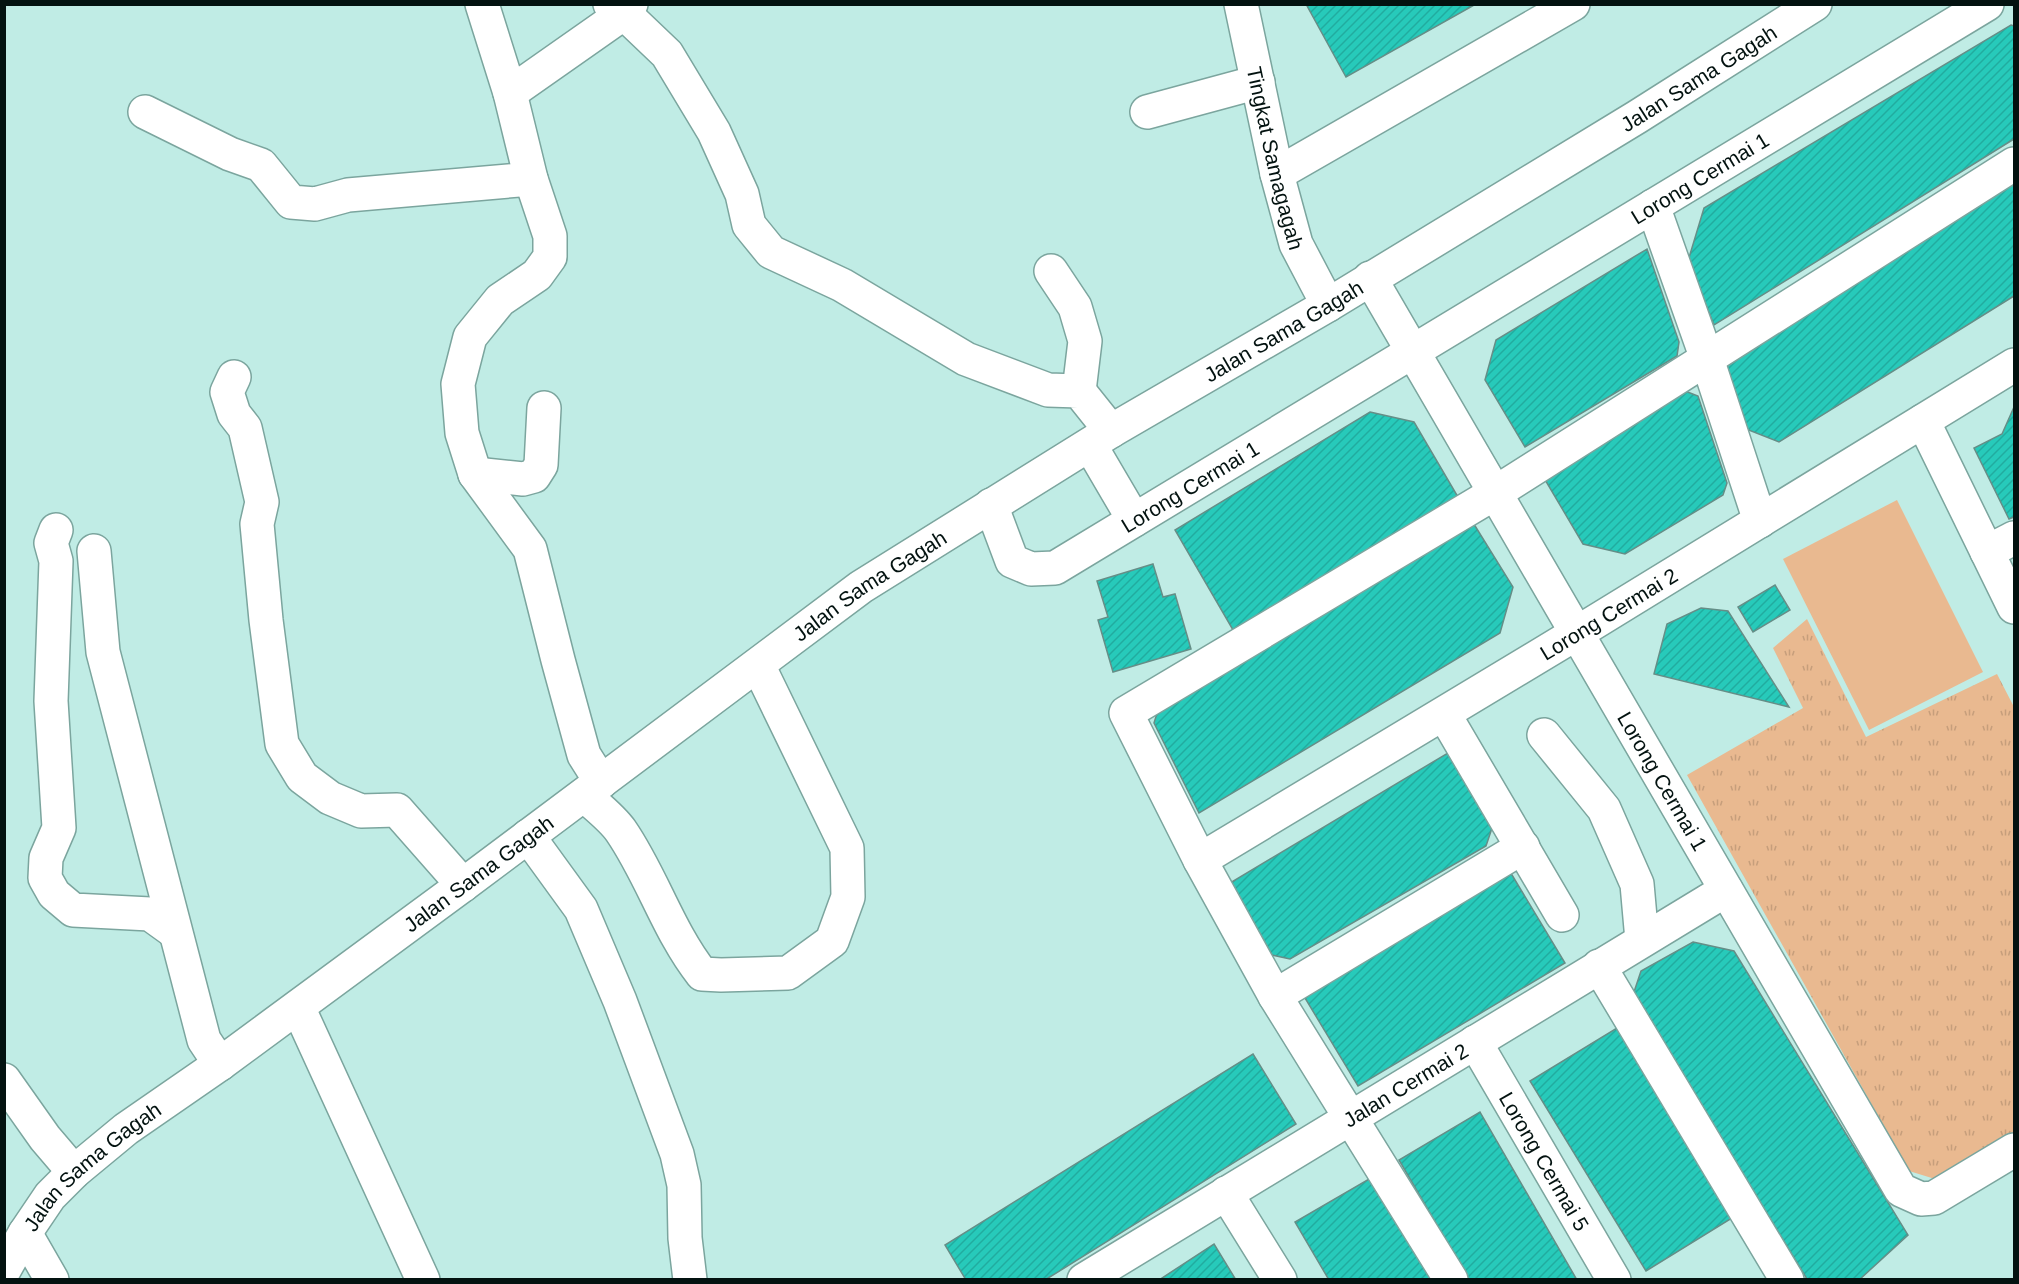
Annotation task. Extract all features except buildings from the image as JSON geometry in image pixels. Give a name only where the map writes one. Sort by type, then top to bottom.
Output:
[{"type":"street","points":[[482,4],[510,93],[531,179],[550,236],[550,257],[537,275],[500,300],[470,337],[458,384],[462,433],[476,474],[530,549],[593,789],[636,855],[688,956],[702,974],[788,973],[832,941],[848,897],[847,848],[758,665]]},
{"type":"street","points":[[1277,174],[1573,4]]},
{"type":"street","name":"Jalan Sama Gagah","points":[[4,1270],[50,1196],[74,1172],[126,1129],[220,1064],[463,885],[861,587],[1101,438],[1328,305],[1627,123],[1815,4]]},
{"type":"street","name":"Lorong Cermai 1","points":[[991,506],[1012,561],[1031,569],[1055,568],[1988,4]]},
{"type":"street","name":"Tingkat Samagagah","points":[[1245,6],[1277,174],[1296,244],[1328,305]]},
{"type":"street","points":[[510,93],[622,7],[667,54],[685,83],[714,132],[742,194],[749,225],[771,252],[842,285],[966,359],[1048,390],[1079,391]]},
{"type":"street","points":[[1147,112],[1258,82]]},
{"type":"street","points":[[145,112],[230,154],[261,165],[291,202],[315,204],[348,195],[531,179]]},
{"type":"street","points":[[1451,1280],[1275,996],[1200,860],[1126,713],[1495,493],[2014,164]]},
{"type":"street","points":[[1653,206],[1707,358],[1760,521]]},
{"type":"street","points":[[1051,271],[1075,307],[1085,341],[1079,391],[1101,438],[1134,520]]},
{"type":"street","name":"Lorong Cermai 1","points":[[1370,278],[1901,1190],[1921,1199],[1934,1198],[2014,1150]]},
{"type":"street","name":"Lorong Cermai 2","points":[[1200,860],[1444,714],[2014,365]]},
{"type":"street","points":[[234,377],[227,392],[234,414],[245,428],[262,502],[257,524],[266,620],[282,744],[302,777],[330,798],[361,811],[397,810],[463,885]]},
{"type":"street","points":[[476,474],[523,479],[534,476],[541,465],[544,408]]},
{"type":"street","points":[[1923,421],[2001,545],[2014,607]]},
{"type":"street","points":[[56,530],[51,543],[56,561],[51,701],[59,828],[46,858],[45,878],[54,894],[73,910],[150,914],[175,932]]},
{"type":"street","points":[[94,550],[104,652],[204,1040],[220,1064]]},
{"type":"street","points":[[1444,714],[1562,915]]},
{"type":"street","points":[[1544,735],[1604,809],[1637,884],[1642,940]]},
{"type":"street","points":[[528,836],[581,909],[620,1001],[677,1154],[684,1185],[685,1238],[690,1280]]},
{"type":"street","points":[[1275,996],[1523,847]]},
{"type":"street","name":"Jalan Cermai 2","points":[[1104,1275],[1226,1193],[1726,890]]},
{"type":"street","points":[[1599,966],[1787,1280]]},
{"type":"street","points":[[297,1007],[423,1280]]},
{"type":"street","name":"Lorong Cermai 5","points":[[1475,1042],[1614,1280]]},
{"type":"street","points":[[4,1080],[45,1138],[74,1172]]},
{"type":"street","points":[[1226,1193],[1280,1280]]},
{"type":"street","points":[[25,1233],[52,1280]]},
{"type":"green space","points":[[1897,500],[1983,672],[1869,730],[1783,559]]},
{"type":"green space","points":[[1807,619],[1866,737],[1997,674],[2014,707],[2014,1132],[1935,1179],[1909,1171],[1687,775],[1803,708],[1773,648]]}]
